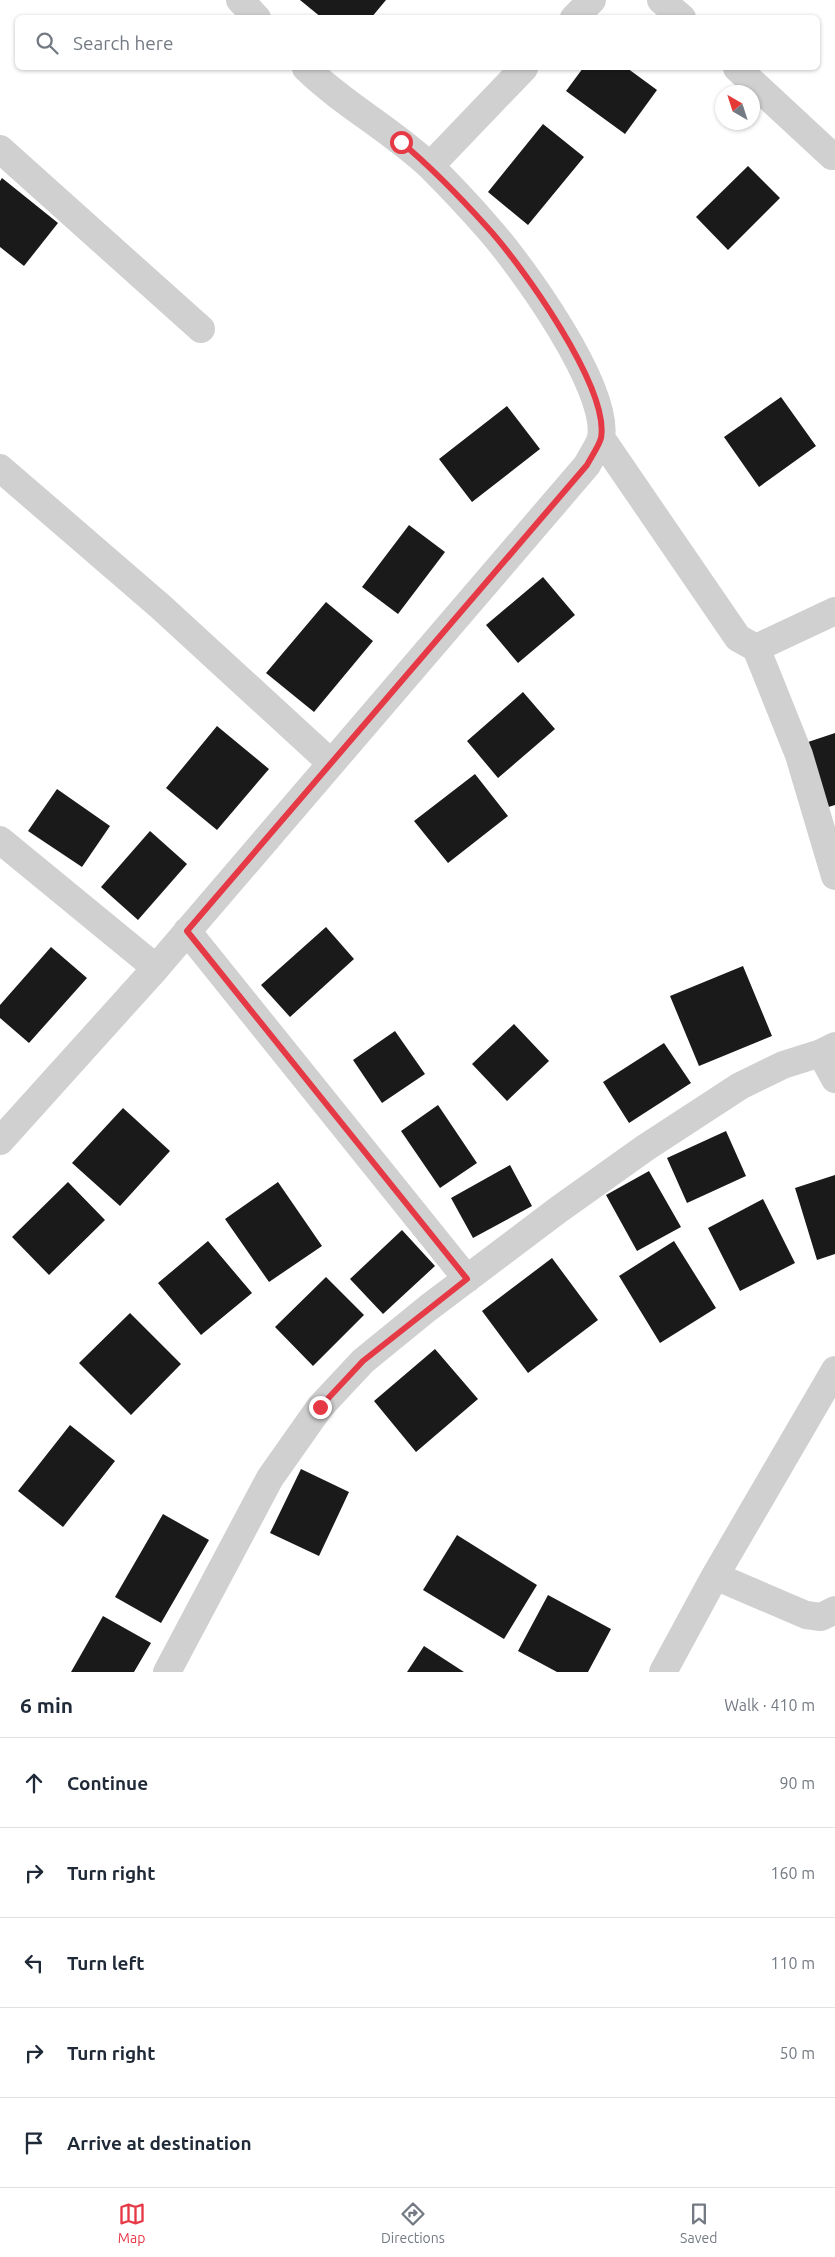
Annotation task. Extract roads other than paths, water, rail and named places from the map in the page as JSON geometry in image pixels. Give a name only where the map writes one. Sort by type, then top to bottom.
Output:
[{"type":"street","points":[[240,0],[254,15]]},
{"type":"street","points":[[577,15],[592,0]]},
{"type":"street","points":[[661,0],[678,15]]},
{"type":"street","points":[[0,1141],[156,968],[587,465],[601,438],[600,414],[591,388],[573,351],[535,290],[489,228],[430,166],[308,70]]},
{"type":"street","points":[[430,166],[522,70]]},
{"type":"street","points":[[739,70],[832,156]]},
{"type":"street","points":[[0,149],[201,329]]},
{"type":"street","points":[[601,438],[738,638],[756,648],[799,755],[835,876]]},
{"type":"street","points":[[0,468],[161,607],[331,763]]},
{"type":"street","points":[[756,648],[835,611]]},
{"type":"street","points":[[0,840],[156,968]]},
{"type":"street","points":[[187,931],[467,1279]]},
{"type":"street","points":[[167,1672],[270,1478],[320,1407],[363,1361],[467,1279],[645,1148],[740,1086],[783,1066],[828,1049],[835,1079]]},
{"type":"street","points":[[663,1672],[715,1576],[835,1370]]},
{"type":"street","points":[[715,1576],[806,1615],[821,1616],[835,1610]]}]
